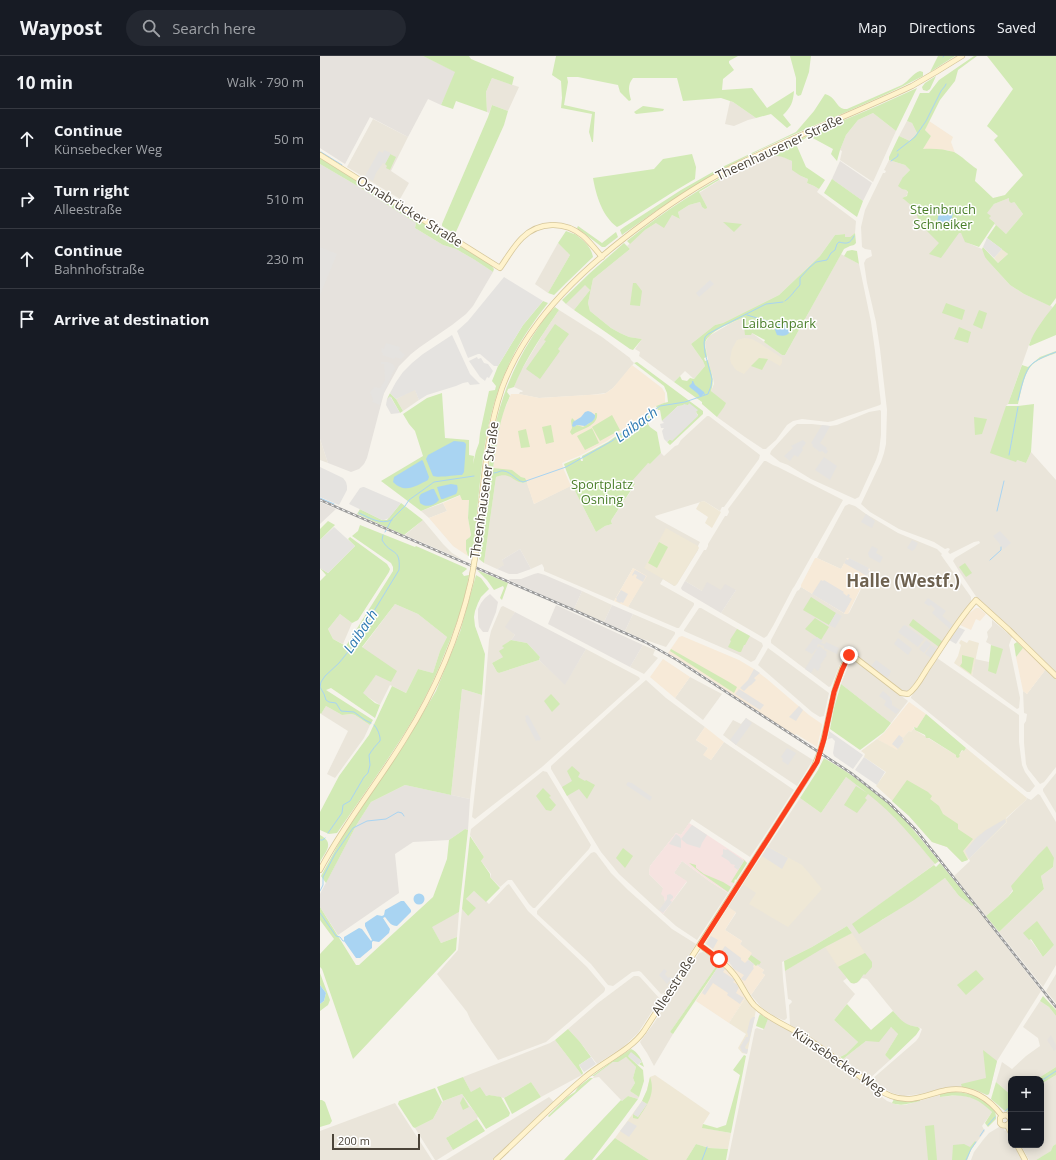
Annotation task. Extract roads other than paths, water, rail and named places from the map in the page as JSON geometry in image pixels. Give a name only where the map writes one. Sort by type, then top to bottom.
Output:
[{"type":"main road","name":"Theenhausener Straße","points":[[320,870],[338,838],[422,711],[441,672],[460,624],[471,581],[492,422],[505,381],[515,359],[548,309],[561,295],[618,243],[666,207],[684,196],[744,161],[912,86],[962,56]]},
{"type":"main road","name":"Osnabrücker Straße","points":[[320,155],[500,268],[522,237],[536,228],[551,225],[560,225],[576,231],[588,240],[602,257]]},
{"type":"main road","name":"Alleestraße","points":[[496,1160],[585,1077],[640,1037],[812,770],[820,753],[834,692],[849,655],[853,656],[901,693],[906,695],[912,691],[960,620],[976,600],[1056,676]]},
{"type":"main road","name":"Künsebecker Weg","points":[[700,945],[728,966],[753,1004],[760,1010],[773,1019],[795,1030],[882,1092],[908,1100],[948,1090],[970,1092],[980,1095],[987,1100],[1002,1116]]},
{"type":"main road","points":[[1006,1115],[1010,1118],[1010,1122],[1007,1125],[1002,1125],[1000,1123],[1000,1118],[1002,1116],[1006,1115]]},
{"type":"main road","points":[[1019,1148],[1025,1160]]},
{"type":"water","points":[[943,206],[953,213],[951,222],[946,228],[937,222],[940,208]]},
{"type":"water","points":[[791,320],[794,322],[789,333],[784,336],[777,335],[775,330],[777,324],[782,324]]},
{"type":"water","points":[[692,381],[704,392],[705,395],[704,394],[700,397],[689,386]]},
{"type":"water","points":[[588,411],[595,415],[593,420],[585,426],[572,426],[573,422]]},
{"type":"water","points":[[454,441],[464,442],[466,444],[464,472],[462,475],[443,477],[433,476],[426,459],[428,455]]},
{"type":"water","points":[[422,460],[429,477],[428,480],[410,488],[402,488],[393,482],[394,477]]},
{"type":"water","points":[[451,484],[457,485],[458,490],[456,494],[441,499],[437,487]]},
{"type":"water","points":[[434,489],[439,500],[430,506],[422,505],[419,497],[421,494]]},
{"type":"water","points":[[417,894],[421,894],[423,895],[423,903],[417,904],[414,901],[414,897]]},
{"type":"water","points":[[401,901],[404,901],[411,912],[397,926],[389,922],[385,917],[383,918],[390,929],[389,933],[379,942],[373,941],[372,948],[360,958],[356,958],[344,941],[344,937],[359,928],[362,929],[371,941],[372,940],[365,923],[377,915],[384,915],[385,910]]},
{"type":"water","points":[[320,985],[326,993],[324,1001],[320,1004]]},
{"type":"waterway","name":"Laibach","points":[[897,151],[915,137],[926,121],[946,84]]},
{"type":"waterway","points":[[321,152],[342,165]]},
{"type":"waterway","name":"Laibach","points":[[891,161],[898,156],[898,154]]},
{"type":"waterway","name":"Laibach","points":[[785,301],[800,285],[800,278],[810,267],[816,262],[827,260],[839,242],[848,243],[854,236]]},
{"type":"waterway","name":"Laibach","points":[[494,473],[501,471],[507,472],[523,482],[566,467],[612,441],[660,406],[685,402],[708,394],[712,379],[705,353],[705,337],[717,329],[766,304],[783,302]]},
{"type":"waterway","name":"Laibach","points":[[747,315],[777,324]]},
{"type":"waterway","points":[[1018,400],[1023,380],[1030,366],[1047,355],[1056,352]]},
{"type":"waterway","points":[[1009,455],[1018,407]]},
{"type":"waterway","name":"Laibach","points":[[385,532],[392,519],[409,500],[434,482],[474,476]]},
{"type":"waterway","points":[[997,511],[1004,481]]},
{"type":"waterway","points":[[320,498],[334,504]]},
{"type":"waterway","points":[[359,513],[371,519],[383,522],[392,520]]},
{"type":"waterway","name":"Laibach","points":[[371,723],[354,712],[341,711],[336,703],[326,700],[320,687],[325,676],[339,663],[352,647],[399,570],[397,555],[385,545],[382,540],[383,535]]},
{"type":"waterway","points":[[990,560],[1001,550],[1001,547]]},
{"type":"waterway","name":"Laibach","points":[[328,833],[342,813],[343,805],[350,801],[364,777],[368,773],[370,765],[369,755],[380,741],[380,737],[374,725]]},
{"type":"waterway","points":[[320,891],[323,885],[323,877],[335,854],[353,828],[367,821],[386,819],[398,812],[402,813],[404,816]]},
{"type":"waterway","name":"Laibach","points":[[320,840],[325,838]]},
{"type":"waterway","points":[[320,913],[336,936],[340,937],[344,941]]},
{"type":"waterway","points":[[1044,1079],[1056,1071]]},
{"type":"waterway","points":[[988,1125],[995,1117]]},
{"type":"waterway","points":[[980,1136],[984,1130]]},
{"type":"waterway","points":[[966,1160],[976,1142]]},
{"type":"waterway","points":[[702,1160],[707,1147]]},
{"type":"railway","points":[[320,500],[645,642],[677,660],[851,773],[889,803],[916,830],[1056,1007]]},
{"type":"district","name":"Halle (Westf.)","points":[[903,580]]},
{"type":"park label","name":"Steinbruch Schneiker","points":[[943,216]]},
{"type":"park label","name":"Laibachpark","points":[[779,323]]},
{"type":"park label","name":"Sportplatz Osning","points":[[602,492]]}]
